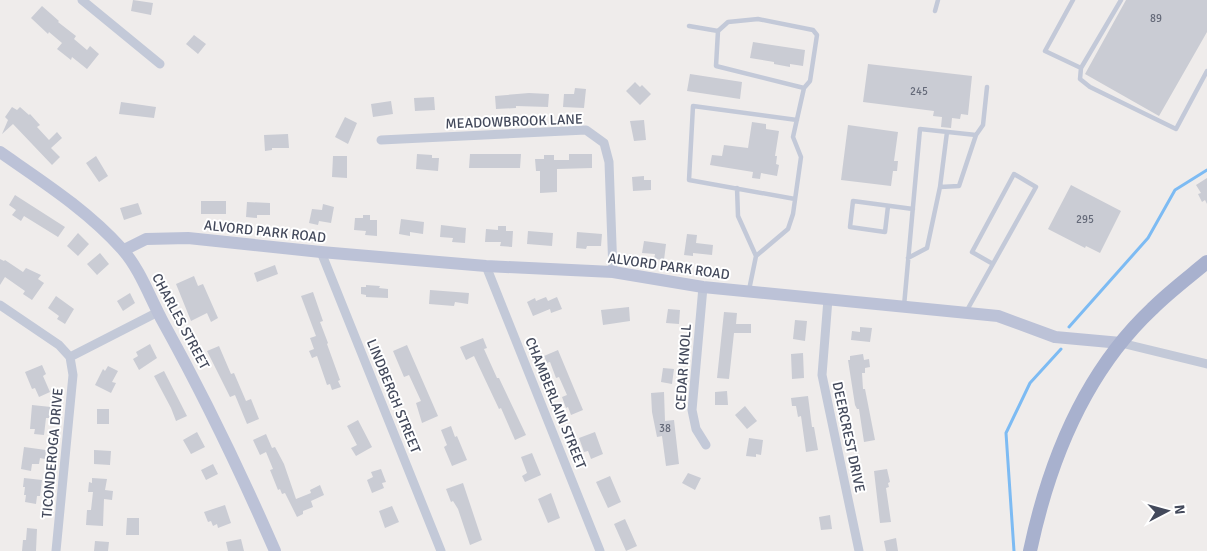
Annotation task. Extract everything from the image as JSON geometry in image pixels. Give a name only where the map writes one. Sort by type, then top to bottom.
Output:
[{"type":"main road","points":[[1030,551],[1054,462],[1066,432],[1100,371],[1121,343],[1151,309],[1207,262]]},
{"type":"street","points":[[82,0],[160,64]]},
{"type":"street","name":"MEADOWBROOK LANE","points":[[381,140],[586,130],[604,144],[609,162],[613,272]]},
{"type":"street","name":"CHARLES STREET","points":[[0,152],[63,195],[95,221],[124,250],[141,278],[200,390],[254,502],[274,551]]},
{"type":"street","name":"ALVORD PARK ROAD","points":[[124,250],[146,239],[188,238],[320,252],[486,266],[613,272],[703,287],[998,316],[1055,337],[1121,343],[1207,364]]},
{"type":"street","name":"LINDBERGH STREET","points":[[320,252],[441,551]]},
{"type":"street","name":"CHAMBERLAIN STREET","points":[[486,266],[600,551]]},
{"type":"street","name":"CEDAR KNOLL","points":[[703,287],[692,410],[696,429],[706,445]]},
{"type":"street","name":"DEERCREST DRIVE","points":[[828,299],[822,375],[859,551]]},
{"type":"street","points":[[0,305],[58,345],[70,357],[158,312]]},
{"type":"street","name":"TICONDEROGA DRIVE","points":[[56,551],[73,375],[70,357]]},
{"type":"lane","points":[[935,11],[938,0]]},
{"type":"lane","points":[[1073,0],[1045,51],[1081,68]]},
{"type":"lane","points":[[1121,0],[1081,68],[1080,79],[1090,87],[1176,129],[1207,71]]},
{"type":"lane","points":[[748,291],[756,256],[788,229],[793,214],[801,157],[793,138],[804,88],[810,81],[817,35],[813,30],[758,19],[728,22],[718,31],[716,66],[804,88]]},
{"type":"lane","points":[[689,26],[718,31]]},
{"type":"lane","points":[[940,187],[959,186],[976,135],[983,126],[987,87]]},
{"type":"lane","points":[[796,199],[689,180],[693,106],[797,120]]},
{"type":"lane","points":[[904,306],[920,129],[976,135]]},
{"type":"lane","points":[[908,258],[927,248],[940,187],[947,132]]},
{"type":"lane","points":[[966,313],[1036,187],[1014,174],[972,252],[993,264]]},
{"type":"lane","points":[[737,188],[738,216],[756,256]]},
{"type":"lane","points":[[888,206],[885,232],[850,227],[853,201],[913,209]]},
{"type":"building","points":[[133,0],[153,3],[151,15],[131,11]]},
{"type":"building","points":[[1126,0],[1207,0],[1207,32],[1159,116],[1085,74]]},
{"type":"building","points":[[42,6],[76,36],[74,39],[87,50],[90,46],[99,54],[87,69],[72,57],[71,60],[57,49],[62,43],[49,32],[48,34],[31,18]]},
{"type":"building","points":[[194,35],[206,44],[198,54],[186,44]]},
{"type":"building","points":[[753,42],[805,50],[803,66],[790,64],[790,67],[750,58]]},
{"type":"building","points":[[868,64],[972,76],[968,115],[961,114],[960,119],[952,118],[951,128],[941,127],[942,117],[933,116],[934,111],[863,102]]},
{"type":"building","points":[[690,74],[742,82],[740,99],[687,91]]},
{"type":"building","points":[[635,82],[640,87],[642,85],[651,94],[640,105],[626,91]]},
{"type":"building","points":[[575,88],[586,89],[584,108],[563,107],[564,94],[574,94]]},
{"type":"building","points":[[529,93],[549,94],[548,107],[516,106],[516,108],[496,109],[495,96]]},
{"type":"building","points":[[434,97],[435,110],[415,111],[414,98]]},
{"type":"building","points":[[391,101],[393,114],[373,117],[371,104]]},
{"type":"building","points":[[121,102],[156,107],[154,118],[119,114]]},
{"type":"building","points":[[12,107],[17,110],[20,107],[30,114],[40,125],[37,127],[49,140],[57,132],[62,138],[51,148],[60,157],[52,165],[13,124],[2,134],[8,120],[5,117]]},
{"type":"building","points":[[345,117],[357,123],[348,144],[335,137]]},
{"type":"building","points":[[644,120],[646,140],[634,141],[630,121]]},
{"type":"building","points":[[752,122],[766,124],[766,129],[779,131],[775,156],[777,156],[776,164],[779,165],[777,176],[761,173],[760,179],[752,178],[753,172],[710,165],[712,155],[722,156],[724,145],[748,148]]},
{"type":"building","points":[[848,125],[898,132],[894,161],[898,161],[897,171],[893,171],[891,186],[841,180]]},
{"type":"building","points":[[288,134],[289,148],[272,148],[272,150],[265,151],[264,135]]},
{"type":"building","points":[[417,154],[432,155],[432,158],[439,158],[438,171],[416,169]]},
{"type":"building","points":[[470,154],[521,154],[520,168],[469,168]]},
{"type":"building","points":[[569,154],[592,154],[592,168],[557,169],[557,192],[540,193],[540,171],[536,171],[535,159],[544,159],[544,155],[554,155],[554,160],[569,160]]},
{"type":"building","points":[[96,156],[108,176],[99,182],[86,163]]},
{"type":"building","points":[[333,156],[347,156],[347,178],[332,177]]},
{"type":"building","points":[[644,176],[644,180],[651,180],[651,190],[633,191],[632,177]]},
{"type":"building","points":[[1207,178],[1207,204],[1205,200],[1202,202],[1198,194],[1201,193],[1196,185]]},
{"type":"building","points":[[1071,185],[1121,211],[1100,253],[1086,246],[1085,248],[1048,229]]},
{"type":"building","points":[[15,195],[65,227],[58,237],[24,216],[21,221],[12,215],[16,210],[9,205]]},
{"type":"building","points":[[201,201],[226,201],[226,214],[201,214]]},
{"type":"building","points":[[247,202],[270,203],[270,215],[257,215],[257,218],[246,217]]},
{"type":"building","points":[[138,203],[142,214],[124,220],[120,208]]},
{"type":"building","points":[[323,204],[334,207],[331,223],[319,221],[318,225],[309,223],[312,209],[322,210]]},
{"type":"building","points":[[363,215],[370,215],[370,220],[377,220],[377,236],[365,235],[366,231],[354,230],[355,218],[363,218]]},
{"type":"building","points":[[401,219],[424,222],[423,234],[410,232],[410,236],[399,234]]},
{"type":"building","points":[[441,225],[466,228],[465,243],[452,242],[453,238],[440,237]]},
{"type":"building","points":[[498,226],[506,226],[506,231],[513,231],[512,247],[500,246],[501,242],[485,242],[486,229],[498,230]]},
{"type":"building","points":[[528,231],[553,233],[552,246],[527,244]]},
{"type":"building","points":[[577,232],[602,234],[601,246],[587,246],[586,249],[576,248]]},
{"type":"building","points":[[78,233],[89,244],[78,256],[67,246]]},
{"type":"building","points":[[687,234],[697,235],[696,243],[713,245],[712,255],[693,253],[693,256],[684,255]]},
{"type":"building","points":[[644,241],[666,244],[664,260],[654,259],[655,254],[642,253]]},
{"type":"building","points":[[100,253],[109,264],[97,275],[87,264]]},
{"type":"building","points":[[0,259],[5,260],[23,272],[26,268],[41,275],[38,279],[44,283],[32,300],[23,294],[25,291],[5,277],[0,285]]},
{"type":"building","points":[[275,265],[278,274],[257,282],[254,273]]},
{"type":"building","points":[[194,276],[198,286],[203,284],[218,318],[211,322],[207,313],[191,321],[176,284]]},
{"type":"building","points":[[366,285],[380,286],[379,288],[388,289],[388,298],[366,297],[366,295],[361,294],[361,287],[366,287]]},
{"type":"building","points":[[430,290],[469,293],[468,304],[455,302],[454,306],[429,304]]},
{"type":"building","points":[[313,292],[323,321],[320,322],[340,380],[338,381],[341,387],[332,390],[330,384],[327,385],[317,356],[312,358],[309,351],[314,349],[310,338],[316,336],[301,296]]},
{"type":"building","points":[[130,293],[135,303],[123,311],[117,301]]},
{"type":"building","points":[[56,296],[74,309],[65,324],[57,319],[59,316],[48,308]]},
{"type":"building","points":[[546,297],[548,301],[557,297],[562,309],[551,313],[550,309],[533,316],[527,302],[535,298],[536,301]]},
{"type":"building","points":[[629,307],[630,321],[603,325],[601,310]]},
{"type":"building","points":[[668,309],[680,310],[679,324],[666,323]]},
{"type":"building","points":[[724,312],[737,313],[736,324],[751,324],[751,333],[734,333],[729,379],[717,378]]},
{"type":"building","points":[[795,320],[807,321],[805,341],[793,339]]},
{"type":"building","points":[[860,327],[872,328],[870,342],[851,340],[852,331],[860,332]]},
{"type":"building","points":[[483,338],[487,348],[484,349],[526,435],[515,440],[474,356],[466,360],[460,347]]},
{"type":"building","points":[[150,344],[157,358],[139,370],[133,359],[138,356],[136,352]]},
{"type":"building","points":[[407,345],[438,416],[422,423],[416,403],[421,401],[409,375],[404,377],[393,351]]},
{"type":"building","points":[[219,346],[231,374],[234,373],[246,401],[251,399],[259,419],[247,424],[235,395],[230,397],[207,351]]},
{"type":"building","points":[[558,350],[583,410],[571,415],[562,397],[567,395],[559,377],[556,378],[550,362],[547,363],[544,356]]},
{"type":"building","points":[[803,353],[804,378],[792,379],[791,354]]},
{"type":"building","points":[[863,354],[864,360],[869,359],[870,367],[865,368],[865,373],[862,373],[863,389],[865,389],[875,440],[864,442],[859,409],[855,405],[848,360],[850,360],[850,356]]},
{"type":"building","points":[[42,365],[46,374],[43,376],[50,392],[39,397],[35,388],[32,389],[25,372]]},
{"type":"building","points":[[108,366],[118,371],[112,382],[116,383],[111,393],[95,385],[103,369],[105,371]]},
{"type":"building","points":[[663,368],[674,369],[672,384],[661,382]]},
{"type":"building","points":[[164,371],[187,416],[176,421],[154,376]]},
{"type":"building","points":[[727,391],[728,405],[715,405],[715,392]]},
{"type":"building","points":[[664,392],[665,421],[674,420],[679,464],[666,466],[662,436],[657,437],[652,412],[651,393]]},
{"type":"building","points":[[808,396],[812,427],[814,427],[818,450],[806,452],[801,416],[798,417],[796,406],[792,406],[791,398]]},
{"type":"building","points":[[32,405],[51,407],[49,418],[46,418],[44,435],[34,434],[35,429],[30,429]]},
{"type":"building","points":[[745,406],[757,421],[747,429],[735,415]]},
{"type":"building","points":[[97,409],[109,409],[109,424],[97,424]]},
{"type":"building","points":[[358,420],[372,447],[356,456],[351,448],[357,445],[347,426]]},
{"type":"building","points":[[451,426],[467,460],[452,466],[444,447],[447,445],[441,430]]},
{"type":"building","points":[[197,432],[205,447],[191,454],[183,440]]},
{"type":"building","points":[[595,432],[603,454],[591,459],[588,451],[584,452],[579,438]]},
{"type":"building","points":[[266,434],[272,448],[275,447],[284,464],[296,499],[311,493],[310,490],[320,485],[324,495],[311,501],[313,507],[303,511],[303,514],[297,517],[285,493],[282,494],[280,489],[278,490],[270,470],[273,469],[266,452],[260,455],[253,440]]},
{"type":"building","points":[[749,438],[763,440],[761,455],[756,454],[756,457],[746,456]]},
{"type":"building","points":[[24,447],[46,450],[45,459],[40,458],[39,464],[32,464],[31,471],[21,469]]},
{"type":"building","points":[[94,450],[111,451],[110,465],[94,464]]},
{"type":"building","points":[[532,453],[541,475],[525,482],[522,476],[527,473],[521,457]]},
{"type":"building","points":[[213,464],[218,474],[206,480],[201,470]]},
{"type":"building","points":[[381,469],[386,482],[382,483],[384,488],[372,493],[367,480],[373,477],[371,472]]},
{"type":"building","points":[[887,469],[890,482],[888,483],[889,487],[886,488],[891,522],[880,523],[874,471]]},
{"type":"building","points":[[688,473],[701,478],[695,490],[682,483]]},
{"type":"building","points":[[610,476],[621,502],[608,508],[596,482]]},
{"type":"building","points":[[24,478],[42,480],[40,496],[37,496],[36,504],[25,502]]},
{"type":"building","points":[[92,478],[107,479],[105,490],[113,491],[112,500],[104,499],[103,526],[86,525],[87,510],[91,510],[93,492],[88,492],[89,482],[92,483]]},
{"type":"building","points":[[463,483],[482,540],[470,545],[458,509],[453,501],[451,502],[446,489]]},
{"type":"building","points":[[551,493],[560,518],[548,523],[538,499]]},
{"type":"building","points":[[225,505],[231,523],[218,528],[217,524],[213,526],[211,521],[208,522],[204,512]]},
{"type":"building","points":[[392,506],[399,522],[385,528],[379,511]]},
{"type":"building","points":[[830,515],[832,529],[821,530],[819,517]]},
{"type":"building","points":[[127,518],[139,518],[139,535],[126,535]]},
{"type":"building","points":[[625,519],[637,546],[626,551],[614,524]]},
{"type":"building","points":[[27,528],[37,529],[36,551],[22,551],[23,540],[26,540]]},
{"type":"building","points":[[896,538],[898,551],[886,551],[884,541]]},
{"type":"building","points":[[241,539],[244,551],[228,551],[226,542]]},
{"type":"building","points":[[95,541],[109,542],[108,551],[94,551]]},
{"type":"waterway","points":[[1069,327],[1148,238],[1175,190],[1207,170]]},
{"type":"waterway","points":[[1014,551],[1006,433],[1030,383],[1061,349]]}]
